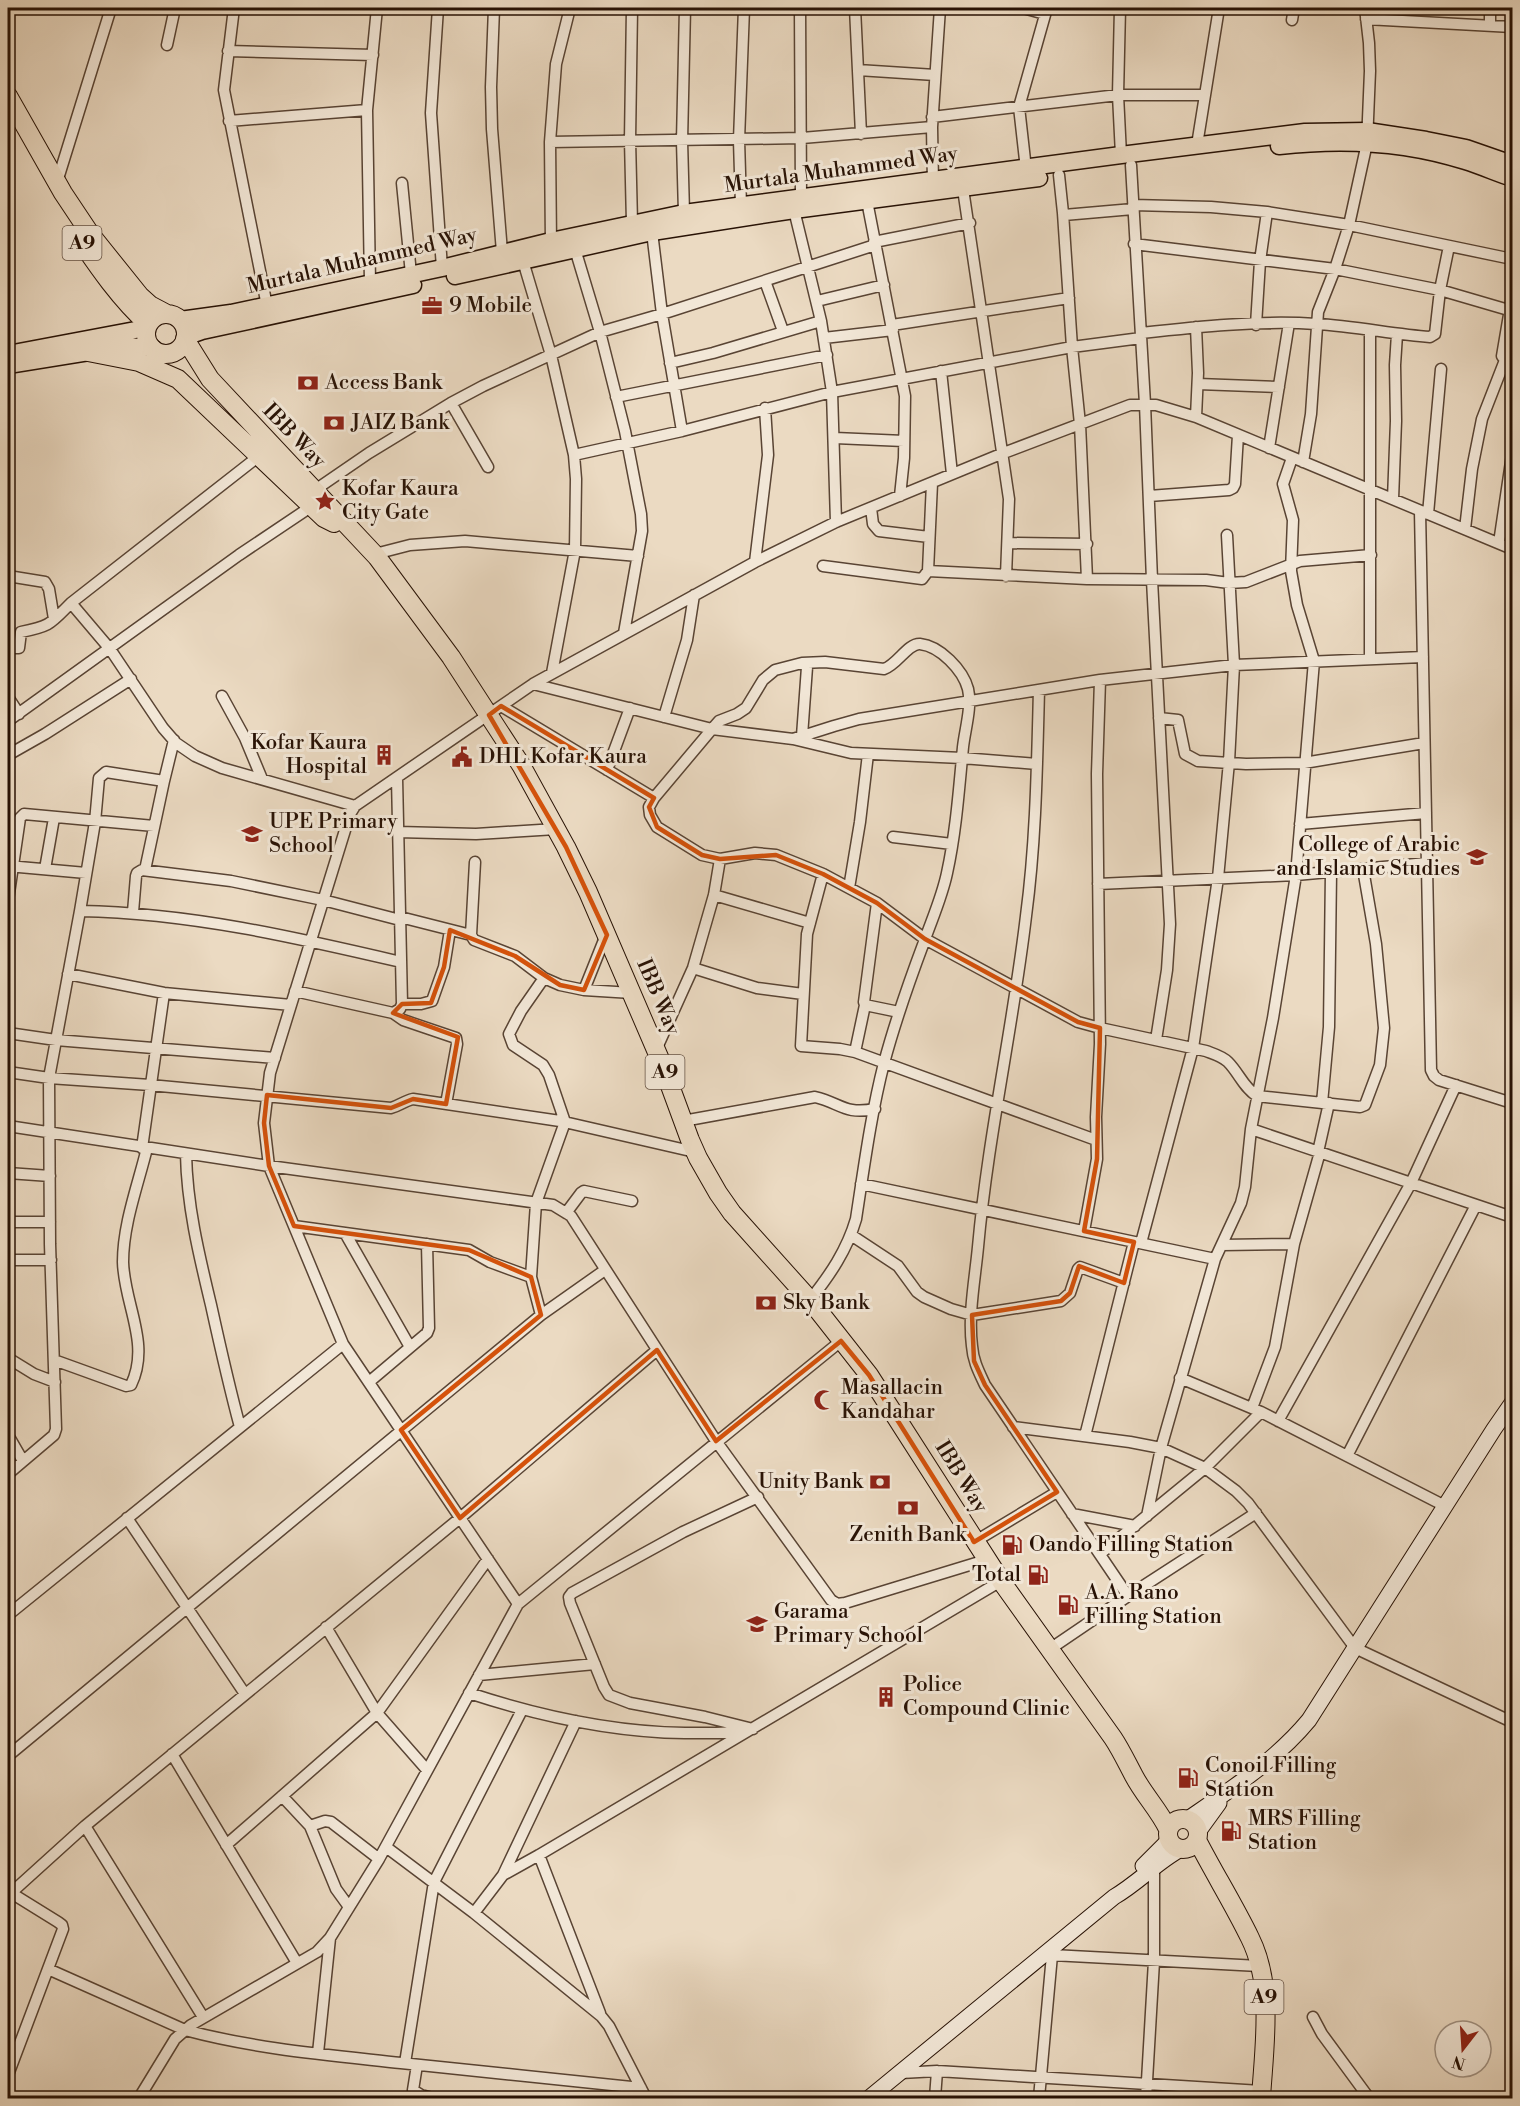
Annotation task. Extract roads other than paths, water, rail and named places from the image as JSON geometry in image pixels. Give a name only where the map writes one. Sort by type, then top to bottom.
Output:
[{"type":"highway","name":"A9","points":[[9,106],[56,205],[94,262],[147,326],[146,337],[161,351]]},
{"type":"highway","name":"A9","points":[[33,154],[57,182],[78,217],[105,254],[140,296],[179,328]]},
{"type":"highway","points":[[147,326],[157,316],[179,328],[182,346],[161,351]]},
{"type":"highway","name":"IBB Way","points":[[179,328],[210,379],[313,498],[375,554],[451,657],[495,711],[588,892],[656,1050],[695,1152],[718,1193],[732,1213],[810,1300],[868,1375],[986,1560],[1130,1764],[1183,1834]]},
{"type":"highway","name":"IBB Way","points":[[161,351],[210,379]]},
{"type":"highway","points":[[88,352],[139,362],[178,379],[259,456],[313,498]]},
{"type":"highway","name":"A9","points":[[1183,1834],[1230,1902],[1251,1939],[1259,1966],[1265,2007],[1261,2095]]},
{"type":"main road","name":"Murtala Muhammed Way","points":[[179,328],[210,317],[442,268],[502,252],[551,247],[575,249],[798,204],[933,186],[963,189],[1059,175],[1197,145],[1305,132],[1426,140],[1466,148],[1512,164]]},
{"type":"main road","name":"Murtala Muhammed Way","points":[[179,328],[202,331],[523,261],[551,247],[632,223],[684,213],[741,206],[867,201],[1026,168],[1367,137],[1465,161],[1512,178]]},
{"type":"main road","points":[[8,354],[147,326]]},
{"type":"main road","points":[[8,365],[126,346],[161,351]]},
{"type":"street","points":[[57,182],[111,8]]},
{"type":"street","points":[[166,45],[176,8]]},
{"type":"street","points":[[234,8],[224,90],[267,306]]},
{"type":"street","points":[[370,282],[367,110],[377,8]]},
{"type":"street","points":[[438,8],[431,113],[442,268]]},
{"type":"street","points":[[494,8],[490,87],[502,252]]},
{"type":"street","points":[[551,247],[550,142],[556,64],[570,8]]},
{"type":"street","points":[[632,8],[630,140],[632,223]]},
{"type":"street","points":[[684,213],[682,141],[685,8]]},
{"type":"street","points":[[741,206],[739,140],[744,8]]},
{"type":"street","points":[[801,8],[802,138],[798,204],[808,267],[822,321],[832,392],[836,522]]},
{"type":"street","points":[[855,8],[861,134]]},
{"type":"street","points":[[933,186],[932,122],[940,8]]},
{"type":"street","points":[[1023,8],[1046,11],[1019,108],[1026,168]]},
{"type":"street","points":[[1120,8],[1118,95],[1133,207],[1145,404],[1156,674],[1170,924],[1167,970],[1156,1040]]},
{"type":"street","points":[[1197,145],[1219,8]]},
{"type":"street","points":[[1292,20],[1294,8]]},
{"type":"street","points":[[1303,462],[1311,414],[1317,324],[1322,300],[1335,269],[1348,225],[1367,137],[1370,52],[1365,8]]},
{"type":"street","points":[[1490,8],[1490,26]]},
{"type":"street","points":[[1366,19],[1512,27]]},
{"type":"street","points":[[228,51],[372,55]]},
{"type":"street","points":[[858,70],[935,75]]},
{"type":"street","points":[[550,142],[739,140],[861,134],[1019,108],[1118,95],[1204,95]]},
{"type":"street","points":[[230,121],[367,110]]},
{"type":"street","points":[[1059,175],[1080,424],[1087,579]]},
{"type":"street","points":[[402,183],[411,274]]},
{"type":"street","points":[[963,189],[970,223],[1009,499],[1006,576]]},
{"type":"street","points":[[867,201],[905,396],[900,496]]},
{"type":"street","points":[[1064,215],[1133,207],[1202,206],[1267,212],[1348,225],[1512,259]]},
{"type":"street","points":[[1256,325],[1260,261],[1267,212]]},
{"type":"street","points":[[8,721],[239,555],[369,453],[483,386],[600,332],[765,281],[874,244],[970,223]]},
{"type":"street","points":[[652,232],[673,387],[682,431]]},
{"type":"street","points":[[1134,243],[1335,269],[1440,290],[1511,311]]},
{"type":"street","points":[[574,455],[682,431],[832,392],[1072,347],[1196,327],[1317,324],[1431,337],[1435,334],[1440,290],[1449,246]]},
{"type":"street","points":[[575,249],[600,332],[627,442],[641,514],[642,531],[624,633]]},
{"type":"street","points":[[523,261],[551,355],[574,455],[576,479],[575,550],[552,673]]},
{"type":"street","points":[[765,281],[783,330]]},
{"type":"street","points":[[817,301],[884,285]]},
{"type":"street","points":[[1465,529],[1472,469],[1482,419],[1509,362],[1502,357],[1512,297]]},
{"type":"street","points":[[824,338],[1069,298]]},
{"type":"street","points":[[670,363],[822,321]]},
{"type":"street","points":[[1269,448],[1289,323]]},
{"type":"street","points":[[1196,327],[1198,384],[1196,417]]},
{"type":"street","points":[[1370,331],[1370,659]]},
{"type":"street","points":[[1393,499],[1397,334]]},
{"type":"street","points":[[616,397],[827,355]]},
{"type":"street","points":[[1441,369],[1424,512],[1424,743],[1431,1070],[1439,1080],[1512,1103]]},
{"type":"street","points":[[941,371],[952,474]]},
{"type":"street","points":[[1198,384],[1279,387]]},
{"type":"street","points":[[451,403],[488,468]]},
{"type":"street","points":[[518,1604],[343,1344],[268,1166],[264,1123],[270,1073],[350,814],[355,806],[533,684],[755,562],[836,522],[1001,454],[1130,405],[1145,404],[1171,408],[1196,417],[1512,549]]},
{"type":"street","points":[[755,562],[768,449],[765,408]]},
{"type":"street","points":[[1149,496],[1233,488],[1238,435]]},
{"type":"street","points":[[835,438],[904,441]]},
{"type":"street","points":[[1499,543],[1512,455]]},
{"type":"street","points":[[8,648],[19,648],[21,632],[42,628],[259,456]]},
{"type":"street","points":[[1147,1516],[1161,1448],[1215,1259],[1241,1203],[1245,1187],[1251,1129],[1273,1017],[1296,875],[1314,661],[1293,586],[1293,520],[1283,484],[1292,458]]},
{"type":"street","points":[[823,566],[922,579],[928,572],[932,483]]},
{"type":"street","points":[[871,508],[873,524],[879,531],[929,537]]},
{"type":"street","points":[[1085,1436],[1124,1283],[1192,1048],[1218,878],[1229,762],[1234,665],[1227,535]]},
{"type":"street","points":[[375,554],[410,545],[465,541],[638,556]]},
{"type":"street","points":[[1008,543],[1087,544]]},
{"type":"street","points":[[928,572],[1087,579],[1206,580],[1229,583],[1246,582],[1300,561],[1371,555]]},
{"type":"street","points":[[8,576],[45,582],[49,589],[54,619]]},
{"type":"street","points":[[664,717],[687,640],[694,595]]},
{"type":"street","points":[[71,603],[110,649],[161,725],[174,740],[195,756],[222,768],[355,806]]},
{"type":"street","points":[[810,1300],[842,1255],[851,1235],[884,1063],[899,1012],[925,939],[934,918],[947,873],[969,700],[965,680],[959,670],[942,654],[921,644],[912,646],[893,665],[884,669],[825,662],[775,670],[763,680],[746,708],[719,721],[654,798],[649,807],[650,815],[657,827],[702,855],[720,859],[764,853],[776,855],[823,874],[877,903],[925,939],[1078,1022],[1218,1055],[1228,1063],[1249,1091],[1257,1096],[1360,1107],[1365,1105],[1380,1065],[1384,1028],[1376,944],[1362,869]]},
{"type":"street","points":[[797,738],[859,720],[1101,680],[1234,665],[1423,657]]},
{"type":"street","points":[[797,738],[807,667],[805,664]]},
{"type":"street","points":[[8,755],[131,679]]},
{"type":"street","points":[[1084,1231],[1096,1160],[1100,1028],[1097,774],[1101,680]]},
{"type":"street","points":[[533,684],[712,729],[797,738],[851,753],[1037,764]]},
{"type":"street","points":[[1039,690],[1035,818],[1027,914],[996,1103],[982,1210],[972,1315],[972,1345],[974,1361],[986,1384],[1128,1596]]},
{"type":"street","points":[[222,696],[240,728],[262,779]]},
{"type":"street","points":[[8,697],[20,714]]},
{"type":"street","points":[[607,770],[630,708]]},
{"type":"street","points":[[495,711],[607,770],[654,798]]},
{"type":"street","points":[[1159,718],[1178,720],[1185,754],[1190,759],[1198,761],[1304,763],[1424,743]]},
{"type":"street","points":[[145,870],[174,740]]},
{"type":"street","points":[[849,888],[868,754]]},
{"type":"street","points":[[8,1474],[54,1435],[49,1078],[95,822],[99,778],[106,772],[164,781]]},
{"type":"street","points":[[393,1013],[400,1009],[402,1004],[397,778]]},
{"type":"street","points":[[1300,824],[1426,813]]},
{"type":"street","points":[[8,895],[10,866],[20,818],[24,814],[154,826]]},
{"type":"street","points":[[45,869],[54,818]]},
{"type":"street","points":[[398,832],[477,834],[556,829]]},
{"type":"street","points":[[893,837],[952,844]]},
{"type":"street","points":[[656,1050],[693,968],[714,895],[720,859]]},
{"type":"street","points":[[475,862],[471,935],[474,940],[515,956],[544,978],[560,985],[584,990],[632,993]]},
{"type":"street","points":[[1098,884],[1296,875],[1427,863]]},
{"type":"street","points":[[10,866],[86,873]]},
{"type":"street","points":[[133,912],[135,876],[141,870],[145,870],[231,881],[471,935]]},
{"type":"street","points":[[1100,1554],[1205,1468],[1257,1410],[1275,1347],[1294,1244],[1319,1152],[1325,1103],[1329,1027],[1331,872]]},
{"type":"street","points":[[823,874],[805,950],[801,1046],[855,1052],[1096,1140]]},
{"type":"street","points":[[714,895],[810,923]]},
{"type":"street","points":[[855,1052],[865,1005],[877,903]]},
{"type":"street","points":[[80,911],[133,912],[225,923],[401,962]]},
{"type":"street","points":[[402,1004],[421,1004],[432,1001],[444,968],[450,930]]},
{"type":"street","points":[[584,990],[606,934]]},
{"type":"street","points":[[693,968],[757,988],[803,994]]},
{"type":"street","points":[[68,974],[164,993],[291,1005]]},
{"type":"street","points":[[541,1315],[531,1277],[536,1203],[565,1122],[549,1075],[543,1065],[513,1045],[509,1034],[544,978]]},
{"type":"street","points":[[295,991],[393,1013],[403,1020],[456,1038],[457,1044],[446,1104]]},
{"type":"street","points":[[54,1360],[126,1386],[131,1385],[134,1378],[139,1351],[137,1331],[124,1278],[123,1261],[145,1148],[150,1085],[164,993]]},
{"type":"street","points":[[865,1005],[899,1012]]},
{"type":"street","points":[[8,1033],[56,1040],[274,1058]]},
{"type":"street","points":[[8,1072],[49,1078],[267,1095],[391,1108],[413,1099],[565,1122],[695,1152]]},
{"type":"street","points":[[1278,1421],[1411,1183],[1456,1085]]},
{"type":"street","points":[[683,1121],[815,1097],[852,1110],[875,1109]]},
{"type":"street","points":[[8,1126],[268,1166],[553,1205],[567,1213],[716,1441],[831,1600],[837,1604],[845,1604],[986,1560]]},
{"type":"street","points":[[1251,1129],[1512,1217]]},
{"type":"street","points":[[186,1154],[187,1189],[195,1238],[240,1427]]},
{"type":"street","points":[[8,1173],[50,1176]]},
{"type":"street","points":[[861,1184],[1215,1259]]},
{"type":"street","points":[[567,1213],[580,1193],[584,1191],[632,1201]]},
{"type":"street","points":[[1347,1456],[1476,1205]]},
{"type":"street","points":[[8,1222],[50,1222]]},
{"type":"street","points":[[294,1226],[469,1250],[490,1262],[531,1277]]},
{"type":"street","points":[[345,1233],[411,1347]]},
{"type":"street","points":[[851,1235],[898,1266],[924,1298],[972,1315],[1061,1302],[1070,1293],[1080,1267],[1124,1283]]},
{"type":"street","points":[[369,1382],[427,1333],[429,1328],[428,1244]]},
{"type":"street","points":[[1222,1245],[1294,1244]]},
{"type":"street","points":[[8,1260],[51,1260]]},
{"type":"street","points":[[8,1756],[541,1315],[605,1270]]},
{"type":"street","points":[[139,2098],[175,2039],[185,2030],[203,2017],[317,1952],[330,1938],[386,1847],[518,1604],[841,1341]]},
{"type":"street","points":[[8,1615],[343,1344]]},
{"type":"street","points":[[8,2075],[62,1925],[9,1892],[85,1826],[460,1518],[657,1350]]},
{"type":"street","points":[[8,1358],[55,1386]]},
{"type":"street","points":[[1180,1378],[1257,1410],[1445,1506]]},
{"type":"street","points":[[1114,1897],[1126,1882],[1227,1793],[1294,1738],[1309,1720],[1512,1403]]},
{"type":"street","points":[[1013,1427],[1161,1448],[1205,1468],[1236,1491],[1256,1513],[1355,1648],[1512,1722]]},
{"type":"street","points":[[8,1435],[23,1461]]},
{"type":"street","points":[[974,1542],[1057,1492]]},
{"type":"street","points":[[753,1729],[618,1700],[609,1695],[569,1597],[572,1593],[683,1532],[758,1497]]},
{"type":"street","points":[[1050,1649],[1256,1513]]},
{"type":"street","points":[[1072,1514],[1135,1526]]},
{"type":"street","points":[[127,1518],[245,1694]]},
{"type":"street","points":[[226,1845],[377,1713],[488,1559]]},
{"type":"street","points":[[502,1875],[1001,1581]]},
{"type":"street","points":[[326,1627],[377,1713],[427,1770]]},
{"type":"street","points":[[479,1675],[595,1664]]},
{"type":"street","points":[[469,1693],[522,1710],[606,1727],[665,1733],[732,1733],[753,1729]]},
{"type":"street","points":[[405,2063],[434,1882],[522,1710]]},
{"type":"street","points":[[474,1913],[502,1875],[576,1721]]},
{"type":"street","points":[[172,1754],[297,1963]]},
{"type":"street","points":[[282,1796],[310,1826],[336,1889],[349,1907]]},
{"type":"street","points":[[310,1826],[325,1821],[331,1822],[379,1859]]},
{"type":"street","points":[[85,1826],[203,2017]]},
{"type":"street","points":[[869,2098],[1047,1956],[1114,1897],[1154,1868],[1183,1834]]},
{"type":"street","points":[[386,1847],[474,1913],[601,2016],[609,2026],[643,2093]]},
{"type":"street","points":[[539,1855],[601,2016]]},
{"type":"street","points":[[1146,2098],[1154,1961],[1154,1868]]},
{"type":"street","points":[[318,2053],[330,1938]]},
{"type":"street","points":[[1047,1956],[1259,1966]]},
{"type":"street","points":[[1039,2098],[1047,1956]]},
{"type":"street","points":[[48,1969],[185,2030],[257,2045],[643,2093]]},
{"type":"street","points":[[1313,2017],[1322,2034],[1369,2098]]},
{"type":"street","points":[[417,2064],[413,2090],[433,2098]]},
{"type":"street","points":[[901,2073],[937,2071],[1147,2084],[1261,2095]]},
{"type":"street","points":[[935,2098],[937,2071]]},
{"type":"place","name":"9 Mobile","points":[[432,306]]},
{"type":"place","name":"Access Bank","points":[[308,383]]},
{"type":"place","name":"JAIZ Bank","points":[[334,423]]},
{"type":"place","name":"Kofar Kaura City Gate","points":[[325,501]]},
{"type":"place","name":"Kofar Kaura Hospital","points":[[384,755]]},
{"type":"place","name":"DHL Kofar Kaura","points":[[462,757]]},
{"type":"place","name":"UPE Primary School","points":[[252,834]]},
{"type":"place","name":"College of Arabic and Islamic Studies","points":[[1477,857]]},
{"type":"place","name":"Sky Bank","points":[[766,1303]]},
{"type":"place","name":"Masallacin Kandahar","points":[[824,1400]]},
{"type":"place","name":"Unity Bank","points":[[880,1482]]},
{"type":"place","name":"Zenith Bank","points":[[908,1508]]},
{"type":"place","name":"Oando Filling Station","points":[[1012,1545]]},
{"type":"place","name":"Total","points":[[1038,1575]]},
{"type":"place","name":"A.A. Rano Filling Station","points":[[1068,1605]]},
{"type":"place","name":"Garama Primary School","points":[[757,1624]]},
{"type":"place","name":"Police Compound Clinic","points":[[886,1697]]},
{"type":"place","name":"Conoil Filling Station","points":[[1188,1778]]},
{"type":"place","name":"MRS Filling Station","points":[[1231,1831]]}]
